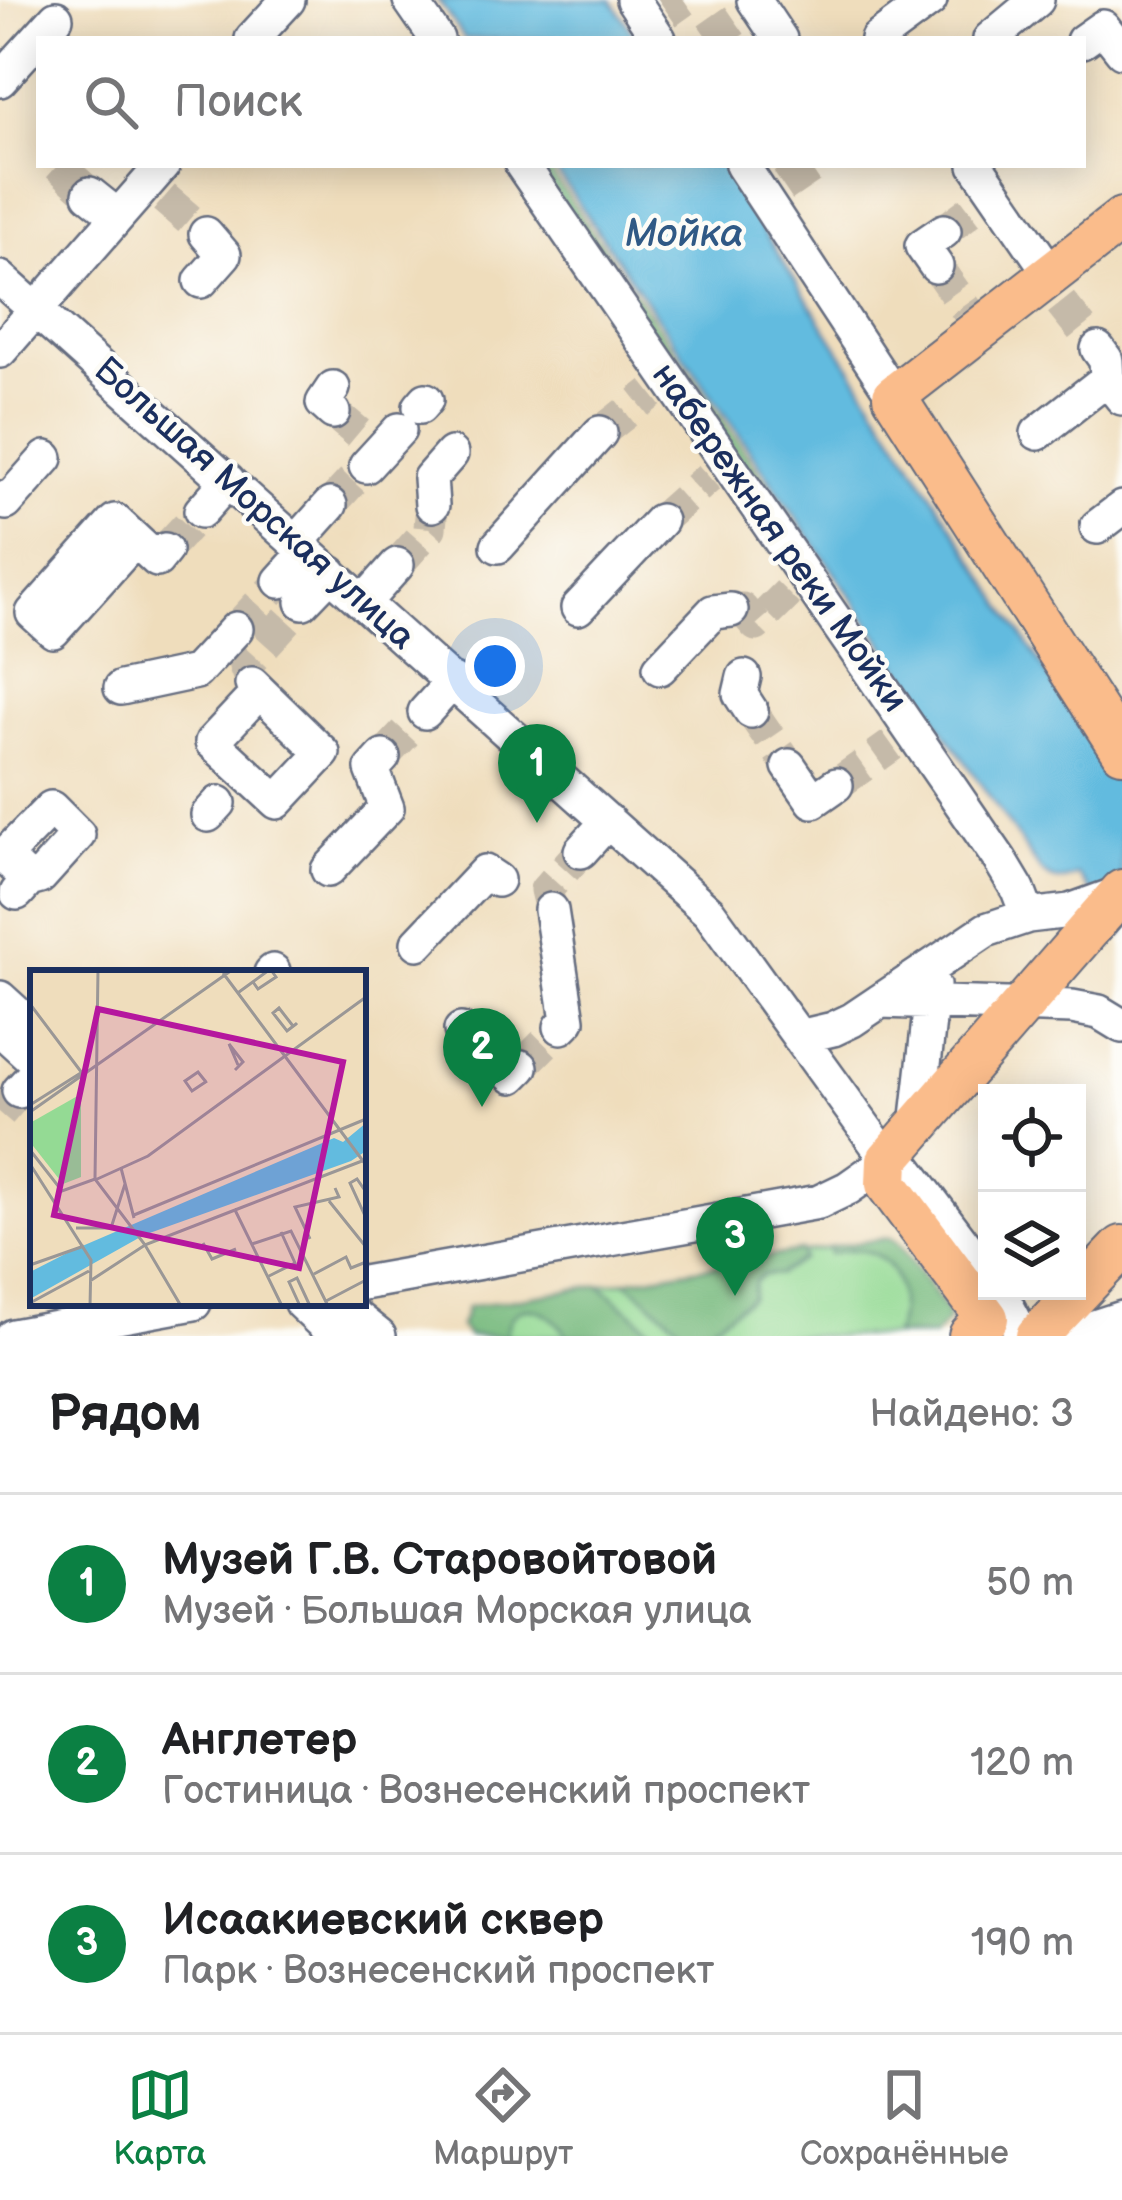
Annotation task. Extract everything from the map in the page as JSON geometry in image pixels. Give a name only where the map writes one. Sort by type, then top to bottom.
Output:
[{"type":"main road","points":[[1122,219],[1052,286],[974,319],[893,396],[1122,751]]},
{"type":"main road","points":[[888,1160],[1111,900]]},
{"type":"main road","name":"Большая Морская улица","points":[[888,1160],[886,1184],[998,1323]]},
{"type":"main road","points":[[1037,1336],[1122,1247]]},
{"type":"street","points":[[255,36],[288,0]]},
{"type":"street","points":[[276,36],[307,0]]},
{"type":"street","points":[[410,0],[435,36]]},
{"type":"street","points":[[881,36],[930,0]]},
{"type":"street","points":[[994,36],[1037,0]]},
{"type":"street","points":[[751,7],[777,36]]},
{"type":"street","points":[[40,36],[56,18]]},
{"type":"street","points":[[1086,39],[1103,27],[1122,51]]},
{"type":"street","points":[[0,80],[36,40]]},
{"type":"street","name":"набережная реки Мойки","points":[[510,168],[902,738],[1008,872],[1028,916]]},
{"type":"street","points":[[745,168],[774,193],[893,396]]},
{"type":"street","points":[[977,168],[990,197],[1052,286]]},
{"type":"street","points":[[0,327],[20,295],[98,200],[150,176]]},
{"type":"street","points":[[0,351],[20,295],[150,176]]},
{"type":"street","points":[[936,266],[922,246],[944,231]]},
{"type":"street","points":[[201,281],[224,255],[206,234]]},
{"type":"street","name":"Большая Морская улица","points":[[20,295],[709,913],[888,1160],[907,1169],[978,1263]]},
{"type":"street","points":[[1038,433],[1109,375]]},
{"type":"street","points":[[498,546],[600,433]]},
{"type":"street","points":[[431,505],[430,478],[451,454]]},
{"type":"street","points":[[0,498],[5,503],[46,458]]},
{"type":"street","points":[[201,511],[228,481]]},
{"type":"street","points":[[291,592],[330,505]]},
{"type":"street","points":[[578,608],[660,520]]},
{"type":"street","points":[[364,602],[398,565]]},
{"type":"street","points":[[660,668],[713,612],[731,610]]},
{"type":"street","points":[[121,688],[196,673],[236,628]]},
{"type":"street","points":[[744,676],[740,694],[751,710]]},
{"type":"street","points":[[425,712],[453,681]]},
{"type":"street","points":[[255,689],[323,753],[277,802],[227,793],[212,742],[255,689]]},
{"type":"street","points":[[328,870],[387,808],[372,770],[383,757]]},
{"type":"street","points":[[789,766],[813,802],[836,785]]},
{"type":"street","points":[[581,851],[608,820]]},
{"type":"street","points":[[418,943],[485,872],[497,880]]},
{"type":"street","points":[[799,1037],[833,1028],[986,930],[1028,916],[1111,900]]},
{"type":"street","points":[[551,910],[568,1020],[561,1027]]},
{"type":"street","points":[[917,1126],[929,1003],[946,956]]},
{"type":"street","points":[[0,998],[30,1025]]},
{"type":"street","points":[[880,1001],[1072,1007],[1099,1012],[1122,1026]]},
{"type":"street","points":[[0,1029],[30,1056]]},
{"type":"street","points":[[461,1030],[512,1076],[521,1067]]},
{"type":"street","points":[[366,1282],[818,1202],[888,1160]]},
{"type":"street","points":[[13,1336],[175,1306]]},
{"type":"street","points":[[304,1306],[336,1336]]},
{"type":"street","points":[[342,1306],[379,1336]]},
{"type":"street","points":[[1067,1336],[1122,1318]]},
{"type":"green space","points":[[539,168],[547,168],[808,544],[802,548]]},
{"type":"green space","points":[[890,1238],[946,1310],[948,1320],[934,1336],[468,1336],[460,1327],[468,1307]]},
{"type":"green space","points":[[890,1238],[946,1310],[948,1320],[934,1336],[894,1335],[900,1312],[898,1287],[879,1258],[858,1250],[830,1254],[829,1247]]},
{"type":"green space","points":[[801,1251],[803,1259],[779,1274],[762,1275],[755,1281],[752,1297],[710,1327],[682,1328],[625,1281]]},
{"type":"green space","points":[[599,1285],[658,1335],[567,1336],[552,1318],[532,1309],[515,1314],[506,1336],[468,1336],[460,1327],[467,1307]]},
{"type":"water","points":[[438,0],[611,0],[635,36],[463,36]]},
{"type":"water","name":"Мойка","points":[[554,168],[723,168],[1122,791],[1122,934],[1078,875],[1059,880],[1041,871]]},
{"type":"tunnel","points":[[667,12],[684,0]]},
{"type":"tunnel","points":[[712,36],[741,16]]},
{"type":"tunnel","points":[[61,168],[90,194]]},
{"type":"tunnel","points":[[783,186],[810,168]]},
{"type":"tunnel","points":[[164,198],[206,234]]},
{"type":"tunnel","points":[[944,231],[985,200]]},
{"type":"tunnel","points":[[936,266],[967,310]]},
{"type":"tunnel","points":[[1061,303],[1098,349]]},
{"type":"tunnel","points":[[600,433],[651,393]]},
{"type":"tunnel","points":[[333,412],[364,438]]},
{"type":"tunnel","points":[[330,505],[366,466]]},
{"type":"tunnel","points":[[660,521],[709,477]]},
{"type":"tunnel","points":[[397,565],[430,528],[432,505]]},
{"type":"tunnel","points":[[165,550],[201,511]]},
{"type":"tunnel","points":[[236,629],[280,581]]},
{"type":"tunnel","points":[[731,610],[742,609],[756,625],[788,593]]},
{"type":"tunnel","points":[[252,684],[245,666],[303,602]]},
{"type":"tunnel","points":[[751,711],[789,766]]},
{"type":"tunnel","points":[[383,757],[425,712]]},
{"type":"tunnel","points":[[836,785],[892,745]]},
{"type":"tunnel","points":[[551,910],[546,890],[581,851]]},
{"type":"tunnel","points":[[521,1067],[561,1027]]},
{"type":"tunnel","points":[[0,1113],[19,1091]]},
{"type":"place","name":"Музей Г.В. Старовойтовой","points":[[537,823]]},
{"type":"place","name":"Англетер","points":[[482,1107]]},
{"type":"place","name":"Исаакиевский сквер","points":[[735,1296]]}]
